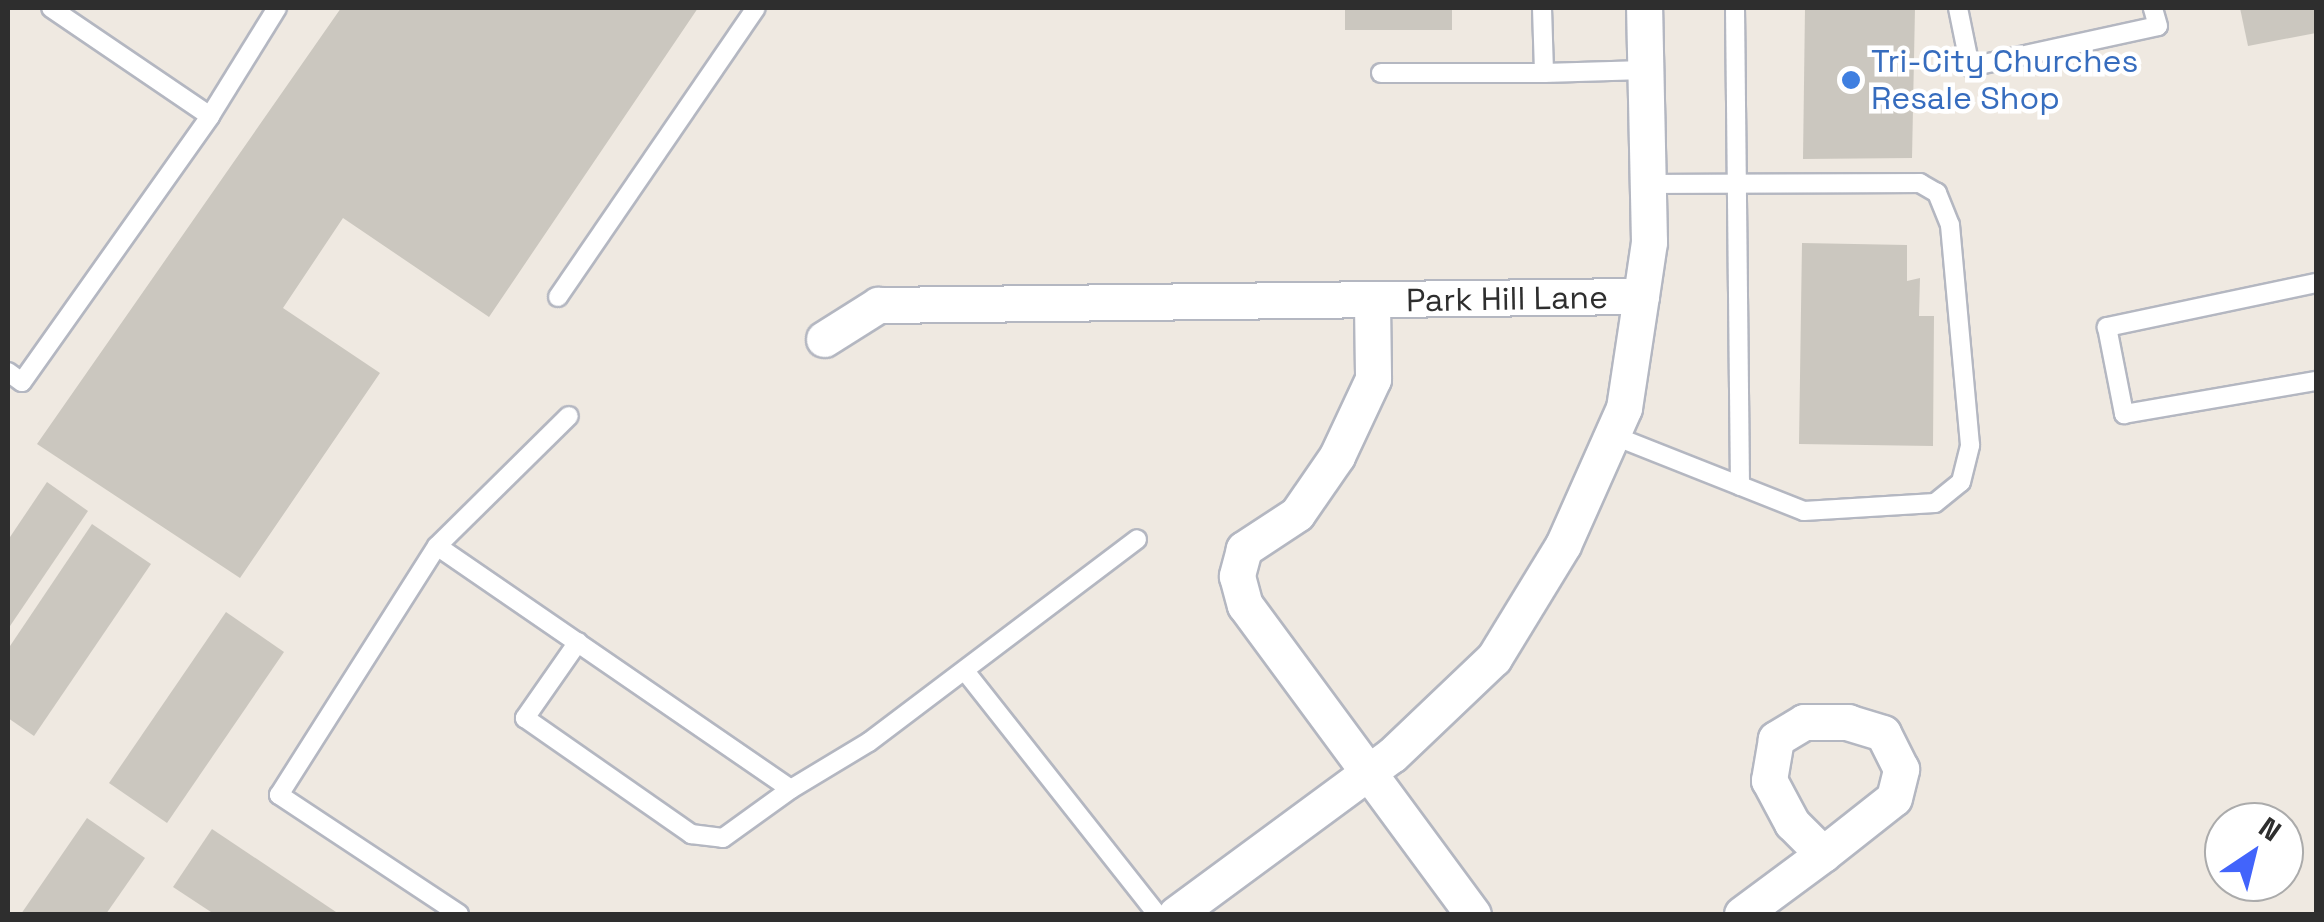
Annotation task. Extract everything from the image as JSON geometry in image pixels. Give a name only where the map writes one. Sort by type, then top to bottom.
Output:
[{"type":"street","points":[[1176,914],[1370,771],[1494,658],[1563,545],[1624,408],[1642,296],[1648,184],[1644,8]]},
{"type":"street","name":"Park Hill Lane","points":[[824,339],[878,304],[1372,303],[1642,296]]},
{"type":"street","points":[[1372,303],[1373,379],[1337,456],[1296,514],[1244,549],[1237,576],[1246,606],[1473,914]]},
{"type":"street","points":[[1742,914],[1823,854]]},
{"type":"lane","points":[[51,8],[210,116]]},
{"type":"lane","points":[[8,372],[22,382],[210,116],[277,8]]},
{"type":"lane","points":[[558,298],[756,8]]},
{"type":"lane","points":[[1542,8],[1544,73]]},
{"type":"lane","points":[[1735,8],[1740,486]]},
{"type":"lane","points":[[1958,8],[1970,67],[2158,26],[2153,8]]},
{"type":"lane","points":[[1381,73],[1646,70]]},
{"type":"lane","points":[[1612,435],[1804,510],[1935,503],[1961,482],[1970,445],[1950,225],[1938,194],[1920,183],[1648,184]]},
{"type":"lane","points":[[2316,283],[2108,327],[2124,414],[2316,381]]},
{"type":"lane","points":[[459,914],[279,795],[438,546],[517,460],[569,416]]},
{"type":"lane","points":[[578,642],[525,718],[691,834],[723,838],[965,670],[1137,539]]},
{"type":"lane","points":[[438,546],[791,789]]},
{"type":"lane","points":[[965,670],[1157,914]]},
{"type":"building","points":[[341,8],[698,8],[489,317],[343,218],[283,308],[380,373],[240,578],[37,444]]},
{"type":"building","points":[[1345,8],[1452,8],[1452,30],[1345,30]]},
{"type":"building","points":[[1805,8],[1915,8],[1912,158],[1803,159]]},
{"type":"building","points":[[2240,8],[2316,8],[2316,33],[2248,46]]},
{"type":"building","points":[[1802,243],[1907,245],[1907,281],[1920,278],[1919,316],[1934,316],[1933,446],[1799,444]]},
{"type":"building","points":[[47,482],[88,511],[8,629],[8,540]]},
{"type":"building","points":[[92,524],[151,564],[34,736],[8,718],[8,649]]},
{"type":"building","points":[[226,612],[284,652],[167,823],[109,783]]},
{"type":"building","points":[[87,818],[145,858],[106,914],[21,914]]},
{"type":"building","points":[[212,829],[339,914],[214,914],[173,887]]},
{"type":"place","name":"Tri-City Churches Resale Shop","points":[[1851,80]]}]
